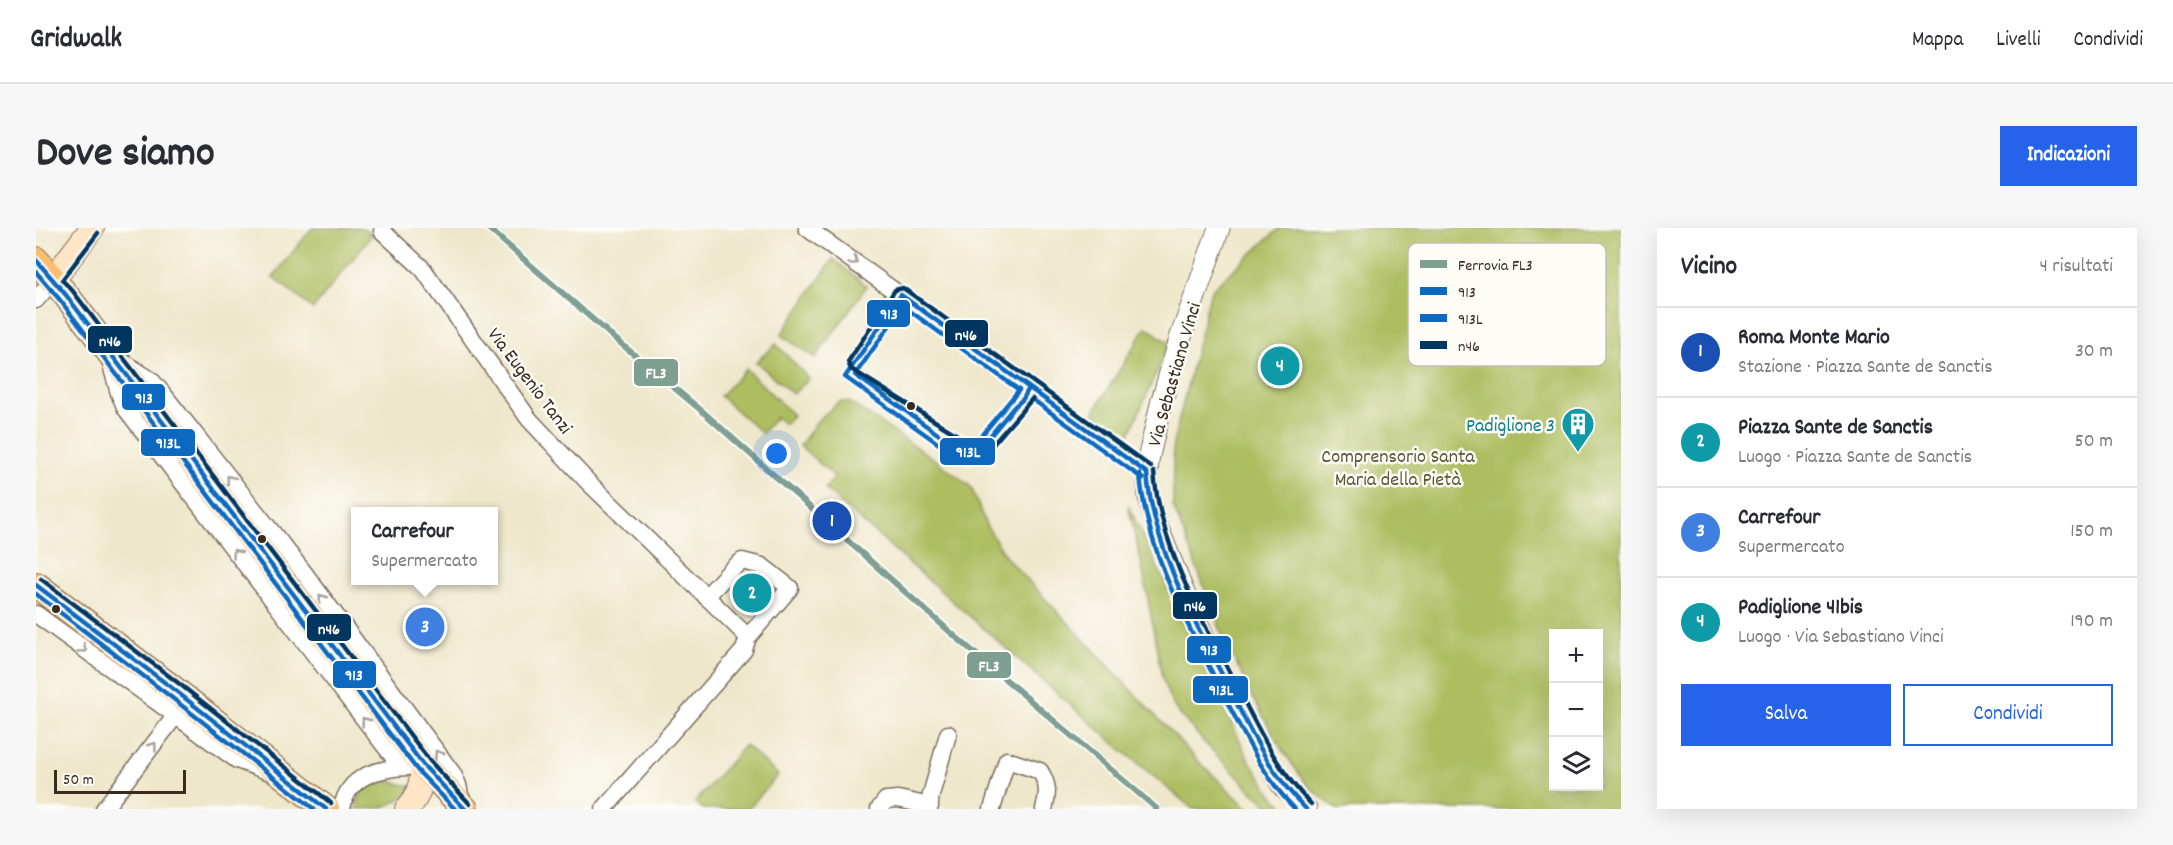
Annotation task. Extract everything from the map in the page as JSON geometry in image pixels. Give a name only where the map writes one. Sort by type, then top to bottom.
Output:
[{"type":"main road","points":[[52,280],[92,228]]},
{"type":"main road","points":[[36,260],[66,295],[108,351],[412,767],[421,787],[416,799],[407,809]]},
{"type":"main road","points":[[36,585],[326,809]]},
{"type":"main road","points":[[412,767],[463,808]]},
{"type":"street","points":[[807,228],[1147,473]]},
{"type":"street","name":"Via Sebastiano Vinci","points":[[1220,228],[1180,339],[1161,404],[1147,473],[1150,503],[1183,591],[1212,655],[1267,761],[1282,785],[1305,809]]},
{"type":"street","name":"Via Eugenio Tanzi","points":[[382,231],[423,269],[530,419],[589,483],[747,637]]},
{"type":"street","points":[[36,300],[52,280]]},
{"type":"street","points":[[108,351],[157,386],[305,574],[453,774],[461,792],[463,808]]},
{"type":"street","points":[[604,809],[744,650],[747,637],[790,588],[762,566],[742,561],[706,597]]},
{"type":"street","points":[[36,614],[129,684],[237,760],[282,776]]},
{"type":"street","points":[[104,809],[176,715]]},
{"type":"street","points":[[879,809],[886,800],[898,800],[929,807],[948,734]]},
{"type":"street","points":[[992,809],[1007,760],[1041,771],[1048,791],[1044,809]]},
{"type":"street","points":[[342,809],[348,790],[359,778],[375,772],[412,767]]},
{"type":"green space","points":[[312,228],[363,228],[372,235],[313,309],[273,277]]},
{"type":"green space","name":"Comprensorio Santa Maria della Pietà","points":[[1280,228],[1621,228],[1621,809],[1336,809],[1307,785],[1281,748],[1252,696],[1223,636],[1173,506],[1173,443],[1211,290]]},
{"type":"green space","points":[[833,259],[867,286],[815,358],[781,335]]},
{"type":"green space","points":[[1146,327],[1169,343],[1129,436],[1093,413]]},
{"type":"green space","points":[[776,344],[809,379],[793,394],[756,362]]},
{"type":"green space","points":[[746,369],[793,415],[784,424],[776,417],[762,433],[720,396]]},
{"type":"green space","points":[[839,402],[849,402],[937,461],[971,487],[986,525],[1006,557],[1197,760],[1249,809],[1193,809],[1117,746],[825,489],[835,477],[800,446],[818,420]]},
{"type":"green space","points":[[1128,505],[1249,760],[1274,797],[1287,809],[1273,809],[1254,793],[1203,741],[1177,711],[1169,697],[1162,678],[1142,566]]},
{"type":"green space","points":[[745,745],[778,775],[748,809],[703,809],[695,802]]},
{"type":"green space","points":[[388,781],[410,786],[409,792],[385,806],[357,809],[362,791],[370,785]]},
{"type":"rail line","name":"FL3","points":[[488,228],[702,411],[949,631],[1157,809]]},
{"type":"transit line","name":"n46","points":[[98,233],[62,280],[72,290],[430,761],[470,804]]},
{"type":"transit line","name":"913","points":[[36,260],[66,295],[424,766],[465,809]]},
{"type":"transit line","name":"913L","points":[[36,272],[60,300],[418,771],[455,809]]},
{"type":"transit line","name":"n46","points":[[1032,399],[989,449],[983,451],[851,369],[848,362],[895,290],[903,288],[1151,467]]},
{"type":"transit line","name":"913","points":[[1029,388],[1023,399],[967,464],[845,377],[901,295],[1147,473]]},
{"type":"transit line","name":"913L","points":[[903,306],[1019,390],[966,454],[855,375],[903,306]]},
{"type":"transit line","name":"913L","points":[[1032,399],[1143,479]]},
{"type":"transit line","name":"n46","points":[[1154,472],[1164,527],[1195,606],[1268,746],[1287,776],[1311,804]]},
{"type":"transit line","name":"913","points":[[1147,473],[1157,529],[1189,609],[1262,751],[1282,781],[1306,809]]},
{"type":"transit line","name":"913L","points":[[1140,474],[1151,532],[1183,615],[1255,755],[1273,783],[1295,809]]},
{"type":"transit line","name":"n46","points":[[41,579],[331,803]]},
{"type":"transit line","name":"913","points":[[36,585],[326,809]]},
{"type":"transit line","name":"913L","points":[[36,594],[314,809]]},
{"type":"place","name":"Padiglione 41bis","points":[[1280,366]]},
{"type":"place","name":"Padiglione 3","points":[[1578,453]]},
{"type":"place","name":"Roma Monte Mario","points":[[832,521]]},
{"type":"place","name":"Piazza Sante de Sanctis","points":[[752,593]]},
{"type":"place","name":"Carrefour","points":[[425,627]]}]
